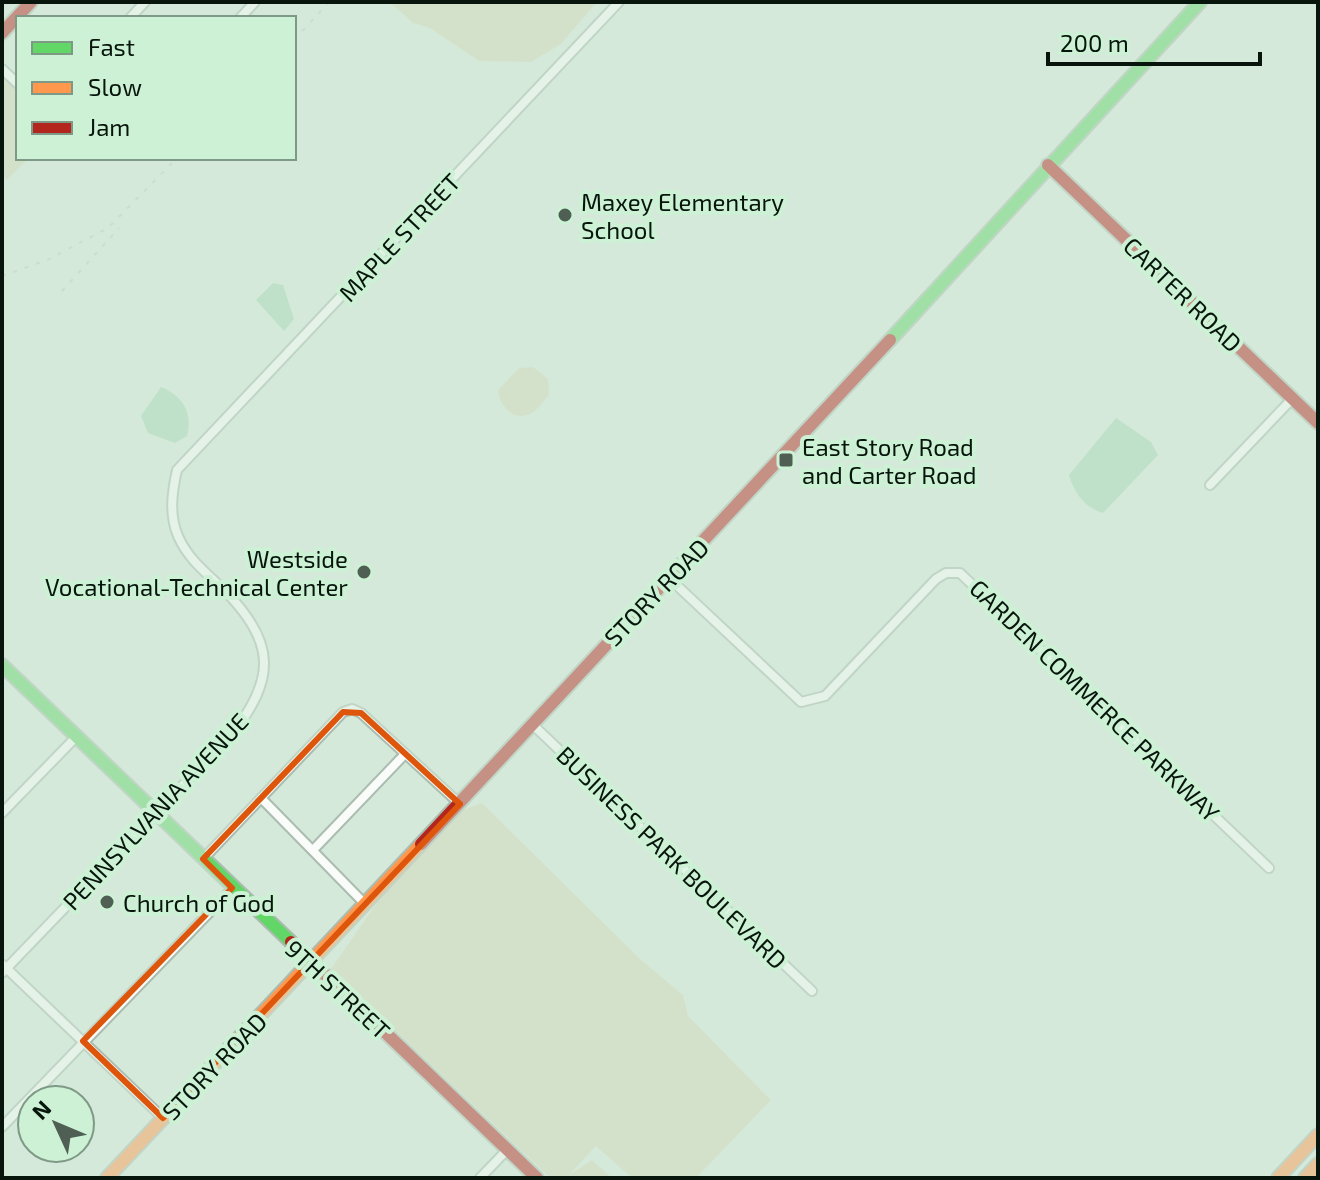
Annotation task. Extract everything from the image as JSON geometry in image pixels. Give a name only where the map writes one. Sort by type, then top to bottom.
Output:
[{"type":"main road","name":"STORY ROAD","points":[[107,1178],[311,964],[531,723],[670,579],[1200,2]]},
{"type":"main road","points":[[2,33],[16,18]]},
{"type":"main road","name":"CARTER ROAD","points":[[1048,165],[1318,423]]},
{"type":"main road","name":"9TH STREET","points":[[2,665],[232,889],[537,1178]]},
{"type":"main road","points":[[1278,1178],[1318,1135]]},
{"type":"main road","points":[[1305,1178],[1318,1164]]},
{"type":"street","name":"MAPLE STREET","points":[[177,470],[619,2]]},
{"type":"street","points":[[1210,485],[1292,399]]},
{"type":"street","name":"PENNSYLVANIA AVENUE","points":[[3,969],[233,733],[255,704],[265,677],[264,653],[256,631],[227,594],[194,562],[178,536],[171,510],[177,470]]},
{"type":"street","name":"GARDEN COMMERCE PARKWAY","points":[[670,579],[801,702],[825,696],[936,579],[946,573],[960,573],[1269,868]]},
{"type":"street","points":[[203,859],[343,712],[352,709],[361,713],[460,804]]},
{"type":"street","name":"BUSINESS PARK BOULEVARD","points":[[531,723],[812,991]]},
{"type":"street","points":[[2,813],[77,736]]},
{"type":"street","points":[[313,850],[405,754]]},
{"type":"street","points":[[261,798],[365,904]]},
{"type":"street","points":[[2,1127],[232,889]]},
{"type":"street","points":[[3,969],[163,1118]]},
{"type":"street","points":[[480,1178],[507,1150]]},
{"type":"highlighted area","points":[[343,712],[361,713],[460,804],[163,1118],[83,1041],[232,888],[203,859]]},
{"type":"shaded area","points":[[390,2],[597,2],[561,44],[531,62],[479,61],[430,28],[413,23]]},
{"type":"shaded area","points":[[2,77],[16,90],[16,160],[27,160],[7,180],[2,175]]},
{"type":"shaded area","points":[[273,283],[283,285],[294,319],[284,331],[256,300]]},
{"type":"shaded area","points":[[533,367],[548,379],[549,395],[530,414],[518,416],[504,406],[498,390],[519,368]]},
{"type":"shaded area","points":[[161,387],[180,400],[189,420],[187,436],[175,443],[148,433],[141,416]]},
{"type":"shaded area","points":[[1116,418],[1151,442],[1158,455],[1103,513],[1081,499],[1069,475]]},
{"type":"shaded area","points":[[482,803],[639,958],[683,995],[688,1016],[771,1100],[696,1178],[632,1178],[596,1146],[569,1175],[592,1160],[612,1178],[550,1178],[331,969],[376,904],[452,814]]},
{"type":"railway","points":[[296,38],[329,2]]},
{"type":"railway","points":[[2,276],[47,260],[108,228],[175,160]]},
{"type":"railway","points":[[62,291],[119,228]]},
{"type":"traffic: fast","points":[[890,340],[1200,2]]},
{"type":"traffic: fast","points":[[2,665],[291,942]]},
{"type":"traffic: slow","points":[[107,1178],[421,844]]},
{"type":"traffic: slow","points":[[1278,1178],[1318,1135]]},
{"type":"traffic: slow","points":[[1305,1178],[1318,1164]]},
{"type":"traffic: jam","points":[[18,16],[31,2]]},
{"type":"traffic: jam","points":[[2,33],[16,18]]},
{"type":"traffic: jam","points":[[1048,165],[1318,423]]},
{"type":"traffic: jam","points":[[421,844],[890,340]]},
{"type":"traffic: jam","points":[[291,942],[537,1178]]},
{"type":"place","name":"Maxey Elementary School","points":[[565,215]]},
{"type":"place","name":"East Story Road and Carter Road","points":[[786,460]]},
{"type":"place","name":"Westside Vocational-Technical Center","points":[[364,572]]},
{"type":"place","name":"Church of God","points":[[107,902]]}]
